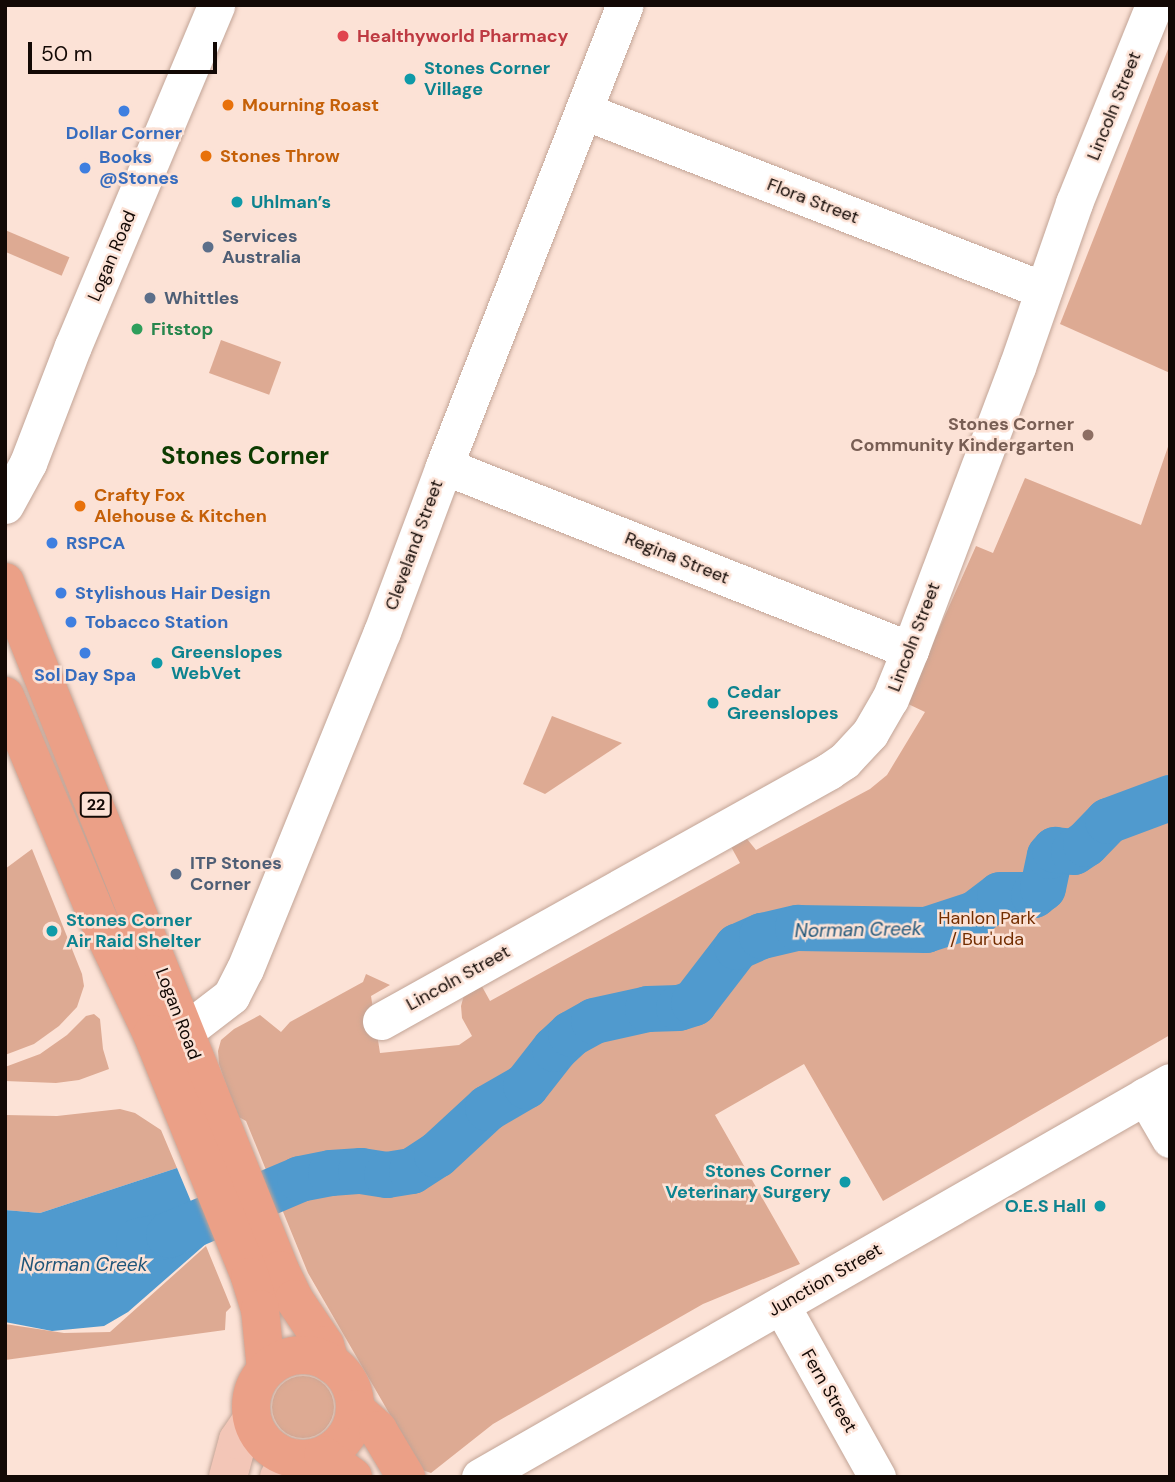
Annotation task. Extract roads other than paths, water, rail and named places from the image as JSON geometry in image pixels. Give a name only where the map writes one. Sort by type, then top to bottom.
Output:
[{"type":"highway","name":"Logan Road","points":[[5,582],[171,1041],[270,1288],[325,1345],[330,1363]]},
{"type":"highway","name":"Logan Road","points":[[5,696],[101,924],[171,1041]]},
{"type":"highway","name":"Logan Road","points":[[267,1370],[270,1288]]},
{"type":"highway","points":[[330,1363],[303,1355],[277,1362],[267,1370],[254,1393],[252,1419],[266,1445],[312,1467],[346,1437],[355,1409]]},
{"type":"highway","name":"22","points":[[330,1363],[348,1383],[355,1409],[378,1430],[406,1477]]},
{"type":"main road","points":[[228,1477],[238,1440],[252,1419]]},
{"type":"street","name":"Logan Road","points":[[5,505],[28,463],[73,346],[216,5]]},
{"type":"street","name":"Cleveland Street","points":[[171,1041],[223,1004],[237,988],[382,632],[444,466],[625,5]]},
{"type":"street","name":"Lincoln Street","points":[[381,1021],[844,761],[881,717],[910,650],[1074,204],[1154,5]]},
{"type":"street","name":"Flora Street","points":[[584,111],[1043,290]]},
{"type":"street","name":"Regina Street","points":[[444,466],[910,650]]},
{"type":"street","points":[[1158,1089],[1170,1139]]},
{"type":"street","name":"Junction Street","points":[[480,1477],[1158,1089]]},
{"type":"street","name":"Fern Street","points":[[781,1305],[877,1477]]},
{"type":"water","name":"Norman Creek","points":[[177,1168],[208,1242],[128,1312],[104,1326],[52,1331],[5,1322],[5,1210],[40,1213]]},
{"type":"waterway","name":"Norman Creek","points":[[139,1241],[169,1235],[300,1179],[331,1173],[361,1171],[387,1175],[412,1171],[437,1155],[488,1108],[526,1086],[555,1049],[571,1034],[594,1021],[648,1009],[679,1008],[694,1003],[737,947],[762,936],[798,928],[926,930],[975,914],[1000,895],[1034,895],[1043,888],[1050,856],[1055,850],[1074,852],[1086,844],[1108,821],[1170,798]]},
{"type":"place","name":"Healthyworld Pharmacy","points":[[343,36]]},
{"type":"place","name":"Stones Corner Village","points":[[410,79]]},
{"type":"place","name":"Mourning Roast","points":[[228,105]]},
{"type":"place","name":"Dollar Corner","points":[[124,111]]},
{"type":"place","name":"Stones Throw","points":[[206,156]]},
{"type":"place","name":"Books @Stones","points":[[85,168]]},
{"type":"place","name":"Uhlman’s","points":[[237,202]]},
{"type":"place","name":"Services Australia","points":[[208,247]]},
{"type":"place","name":"Whittles","points":[[150,298]]},
{"type":"place","name":"Fitstop","points":[[137,329]]},
{"type":"place","name":"Stones Corner Community Kindergarten","points":[[1088,435]]},
{"type":"place","name":"Crafty Fox Alehouse & Kitchen","points":[[80,506]]},
{"type":"place","name":"RSPCA","points":[[52,543]]},
{"type":"place","name":"Stylishous Hair Design","points":[[61,593]]},
{"type":"place","name":"Tobacco Station","points":[[71,622]]},
{"type":"place","name":"Sol Day Spa","points":[[85,653]]},
{"type":"place","name":"Greenslopes WebVet","points":[[157,663]]},
{"type":"place","name":"Cedar Greenslopes","points":[[713,703]]},
{"type":"place","name":"ITP Stones Corner","points":[[176,874]]},
{"type":"place","name":"Stones Corner Air Raid Shelter","points":[[52,931]]},
{"type":"place","name":"Stones Corner Veterinary Surgery","points":[[845,1182]]},
{"type":"place","name":"O.E.S Hall","points":[[1100,1206]]},
{"type":"district","name":"Stones Corner","points":[[245,456]]},
{"type":"park label","name":"Hanlon Park / Bur'uda","points":[[987,929]]}]
